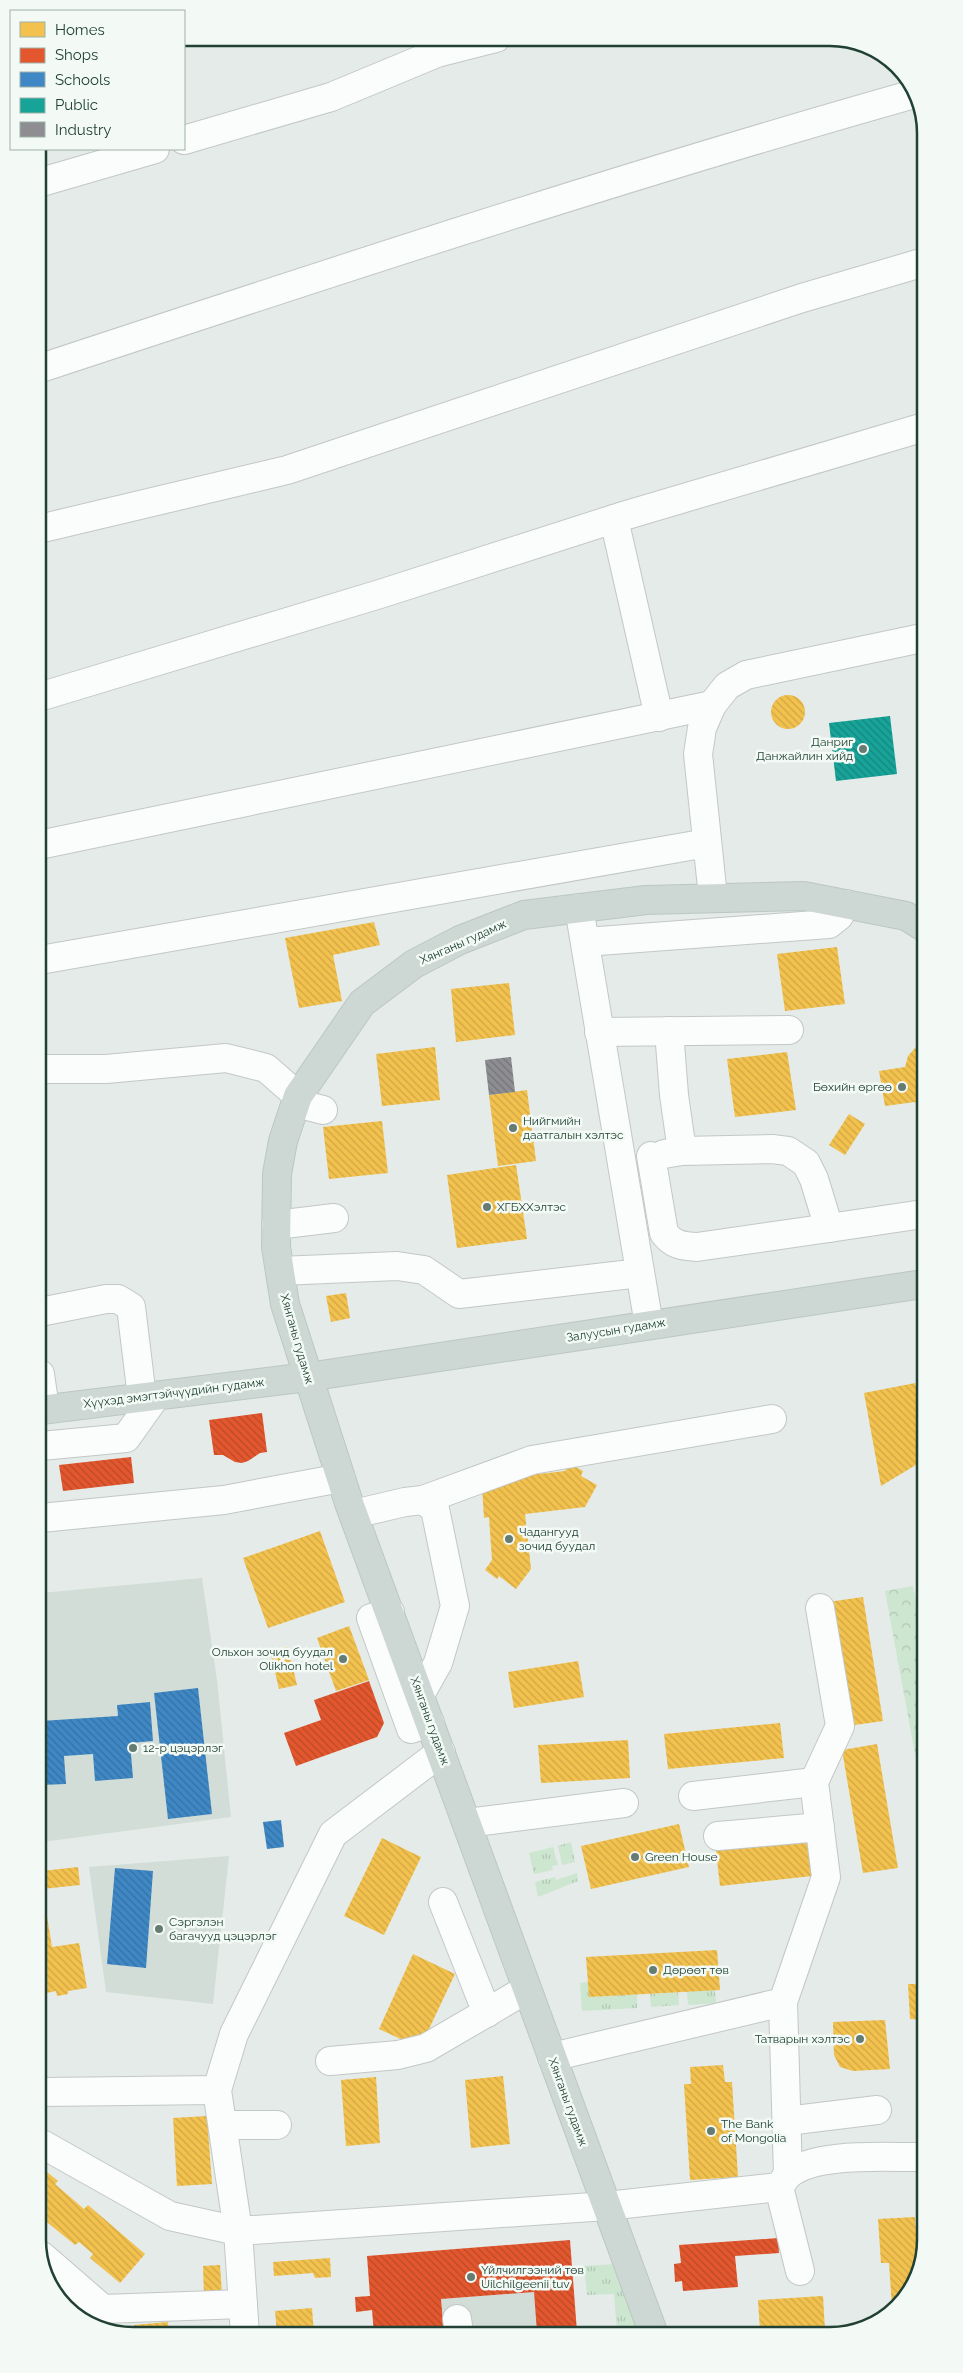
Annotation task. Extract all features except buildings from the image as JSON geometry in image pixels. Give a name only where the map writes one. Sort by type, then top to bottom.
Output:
[{"type":"main road","name":"Хянганы гудамж","points":[[651,2327],[354,1514],[308,1377],[285,1304],[276,1247],[278,1162],[297,1099],[362,1003],[414,964],[460,940],[524,915],[646,900],[713,896],[804,896],[906,916],[917,923]]},
{"type":"main road","name":"Залуусын гудамж","points":[[308,1377],[917,1285]]},
{"type":"main road","name":"Хүүхэд эмэгтэйчүүдийн гудамж","points":[[46,1409],[308,1377]]},
{"type":"street","points":[[185,140],[331,97],[436,53],[464,46]]},
{"type":"street","points":[[46,366],[311,279],[755,139],[908,96]]},
{"type":"street","points":[[46,181],[152,150]]},
{"type":"street","points":[[46,527],[287,470],[802,298],[917,264]]},
{"type":"street","points":[[46,695],[380,594],[614,520],[917,429]]},
{"type":"street","points":[[614,520],[660,716]]},
{"type":"street","points":[[713,896],[698,754],[702,728],[712,705],[726,686],[746,675],[917,639]]},
{"type":"street","points":[[46,844],[712,705]]},
{"type":"street","points":[[46,959],[707,844]]},
{"type":"street","points":[[584,942],[829,924],[839,916],[846,904]]},
{"type":"street","points":[[579,908],[648,1325]]},
{"type":"street","points":[[599,1032],[789,1030]]},
{"type":"street","points":[[669,1031],[674,1095],[682,1151]]},
{"type":"street","points":[[46,1069],[106,1069],[226,1058],[266,1068],[297,1099],[323,1110]]},
{"type":"street","points":[[621,1160],[682,1151],[772,1149],[788,1151],[806,1163],[814,1179],[829,1228]]},
{"type":"street","points":[[650,1156],[664,1234],[669,1241],[679,1246],[696,1247],[917,1215]]},
{"type":"street","points":[[276,1225],[334,1218]]},
{"type":"street","points":[[280,1271],[396,1266],[424,1270],[459,1294],[640,1272]]},
{"type":"street","points":[[46,1311],[106,1299],[118,1299],[131,1307],[149,1397],[126,1438],[46,1448]]},
{"type":"street","points":[[354,1514],[405,1502],[423,1500],[532,1460],[772,1418]]},
{"type":"street","points":[[46,1518],[224,1500],[341,1478]]},
{"type":"street","points":[[420,1695],[438,1663],[455,1606],[435,1509],[423,1500]]},
{"type":"street","points":[[800,2271],[784,2181],[787,2121],[783,2002],[826,1877],[814,1782],[840,1726],[820,1608]]},
{"type":"street","points":[[390,1612],[371,1618],[381,1646],[412,1729],[430,1723]]},
{"type":"street","points":[[281,1974],[319,1879],[333,1834],[441,1752]]},
{"type":"street","points":[[693,1796],[814,1782]]},
{"type":"street","points":[[467,1823],[624,1803]]},
{"type":"street","points":[[718,1836],[820,1827]]},
{"type":"street","points":[[245,2327],[238,2230],[217,2090],[234,2034],[319,1879],[341,1849]]},
{"type":"street","points":[[443,1902],[487,2013]]},
{"type":"street","points":[[330,2061],[398,2055],[426,2048],[527,1989]]},
{"type":"street","points":[[552,2057],[783,2002]]},
{"type":"street","points":[[46,2092],[217,2090]]},
{"type":"street","points":[[787,2121],[878,2110]]},
{"type":"street","points":[[223,2125],[277,2125]]},
{"type":"street","points":[[46,2146],[170,2216],[238,2230],[606,2206],[784,2181],[805,2165],[822,2159],[917,2157]]},
{"type":"street","points":[[51,2267],[86,2313]]},
{"type":"street","points":[[88,2314],[243,2304]]},
{"type":"shaded area","name":"12-р цэцэрлэг","points":[[202,1578],[217,1680],[231,1817],[46,1841],[46,1593]]},
{"type":"shaded area","name":"Сэргэлэн багачууд цэцэрлэг","points":[[229,1856],[213,2004],[106,1992],[89,1867]]},
{"type":"shaded area","points":[[534,2292],[537,2327],[443,2327],[441,2299]]},
{"type":"green space","points":[[913,1586],[917,1607],[917,1765],[885,1591]]},
{"type":"green space","points":[[571,1842],[575,1862],[562,1865],[558,1846]]},
{"type":"green space","points":[[553,1847],[558,1865],[552,1866],[553,1870],[534,1874],[529,1853]]},
{"type":"green space","points":[[577,1873],[578,1881],[538,1897],[535,1882],[555,1877],[556,1880]]},
{"type":"green space","points":[[588,1982],[589,1997],[637,1994],[637,2008],[582,2011],[580,1983]]},
{"type":"green space","points":[[715,1990],[716,2003],[688,2005],[687,1991]]},
{"type":"green space","points":[[678,1992],[679,2005],[651,2007],[650,1994]]},
{"type":"green space","points":[[616,2264],[639,2327],[617,2327],[614,2294],[587,2295],[584,2266]]},
{"type":"place","name":"Данриг Данжайлин хийд","points":[[863,749]]},
{"type":"place","name":"Бөхийн өргөө","points":[[902,1087]]},
{"type":"place","name":"Нийгмийн даатгалын хэлтэс","points":[[513,1128]]},
{"type":"place","name":"ХГБХХэлтэс","points":[[487,1207]]},
{"type":"place","name":"Чадангууд зочид буудал","points":[[509,1539]]},
{"type":"place","name":"Ольхон зочид буудал Olikhon hotel","points":[[343,1659]]},
{"type":"place","name":"12-р цэцэрлэг","points":[[133,1748]]},
{"type":"place","name":"Green House","points":[[635,1857]]},
{"type":"place","name":"Сэргэлэн багачууд цэцэрлэг","points":[[159,1929]]},
{"type":"place","name":"Дөрөөт төв","points":[[653,1970]]},
{"type":"place","name":"Татварын хэлтэс","points":[[860,2039]]},
{"type":"place","name":"The Bank of Mongolia","points":[[711,2131]]},
{"type":"place","name":"Үйлчилгээний төв Uilchilgeenii tuv","points":[[471,2277]]}]
